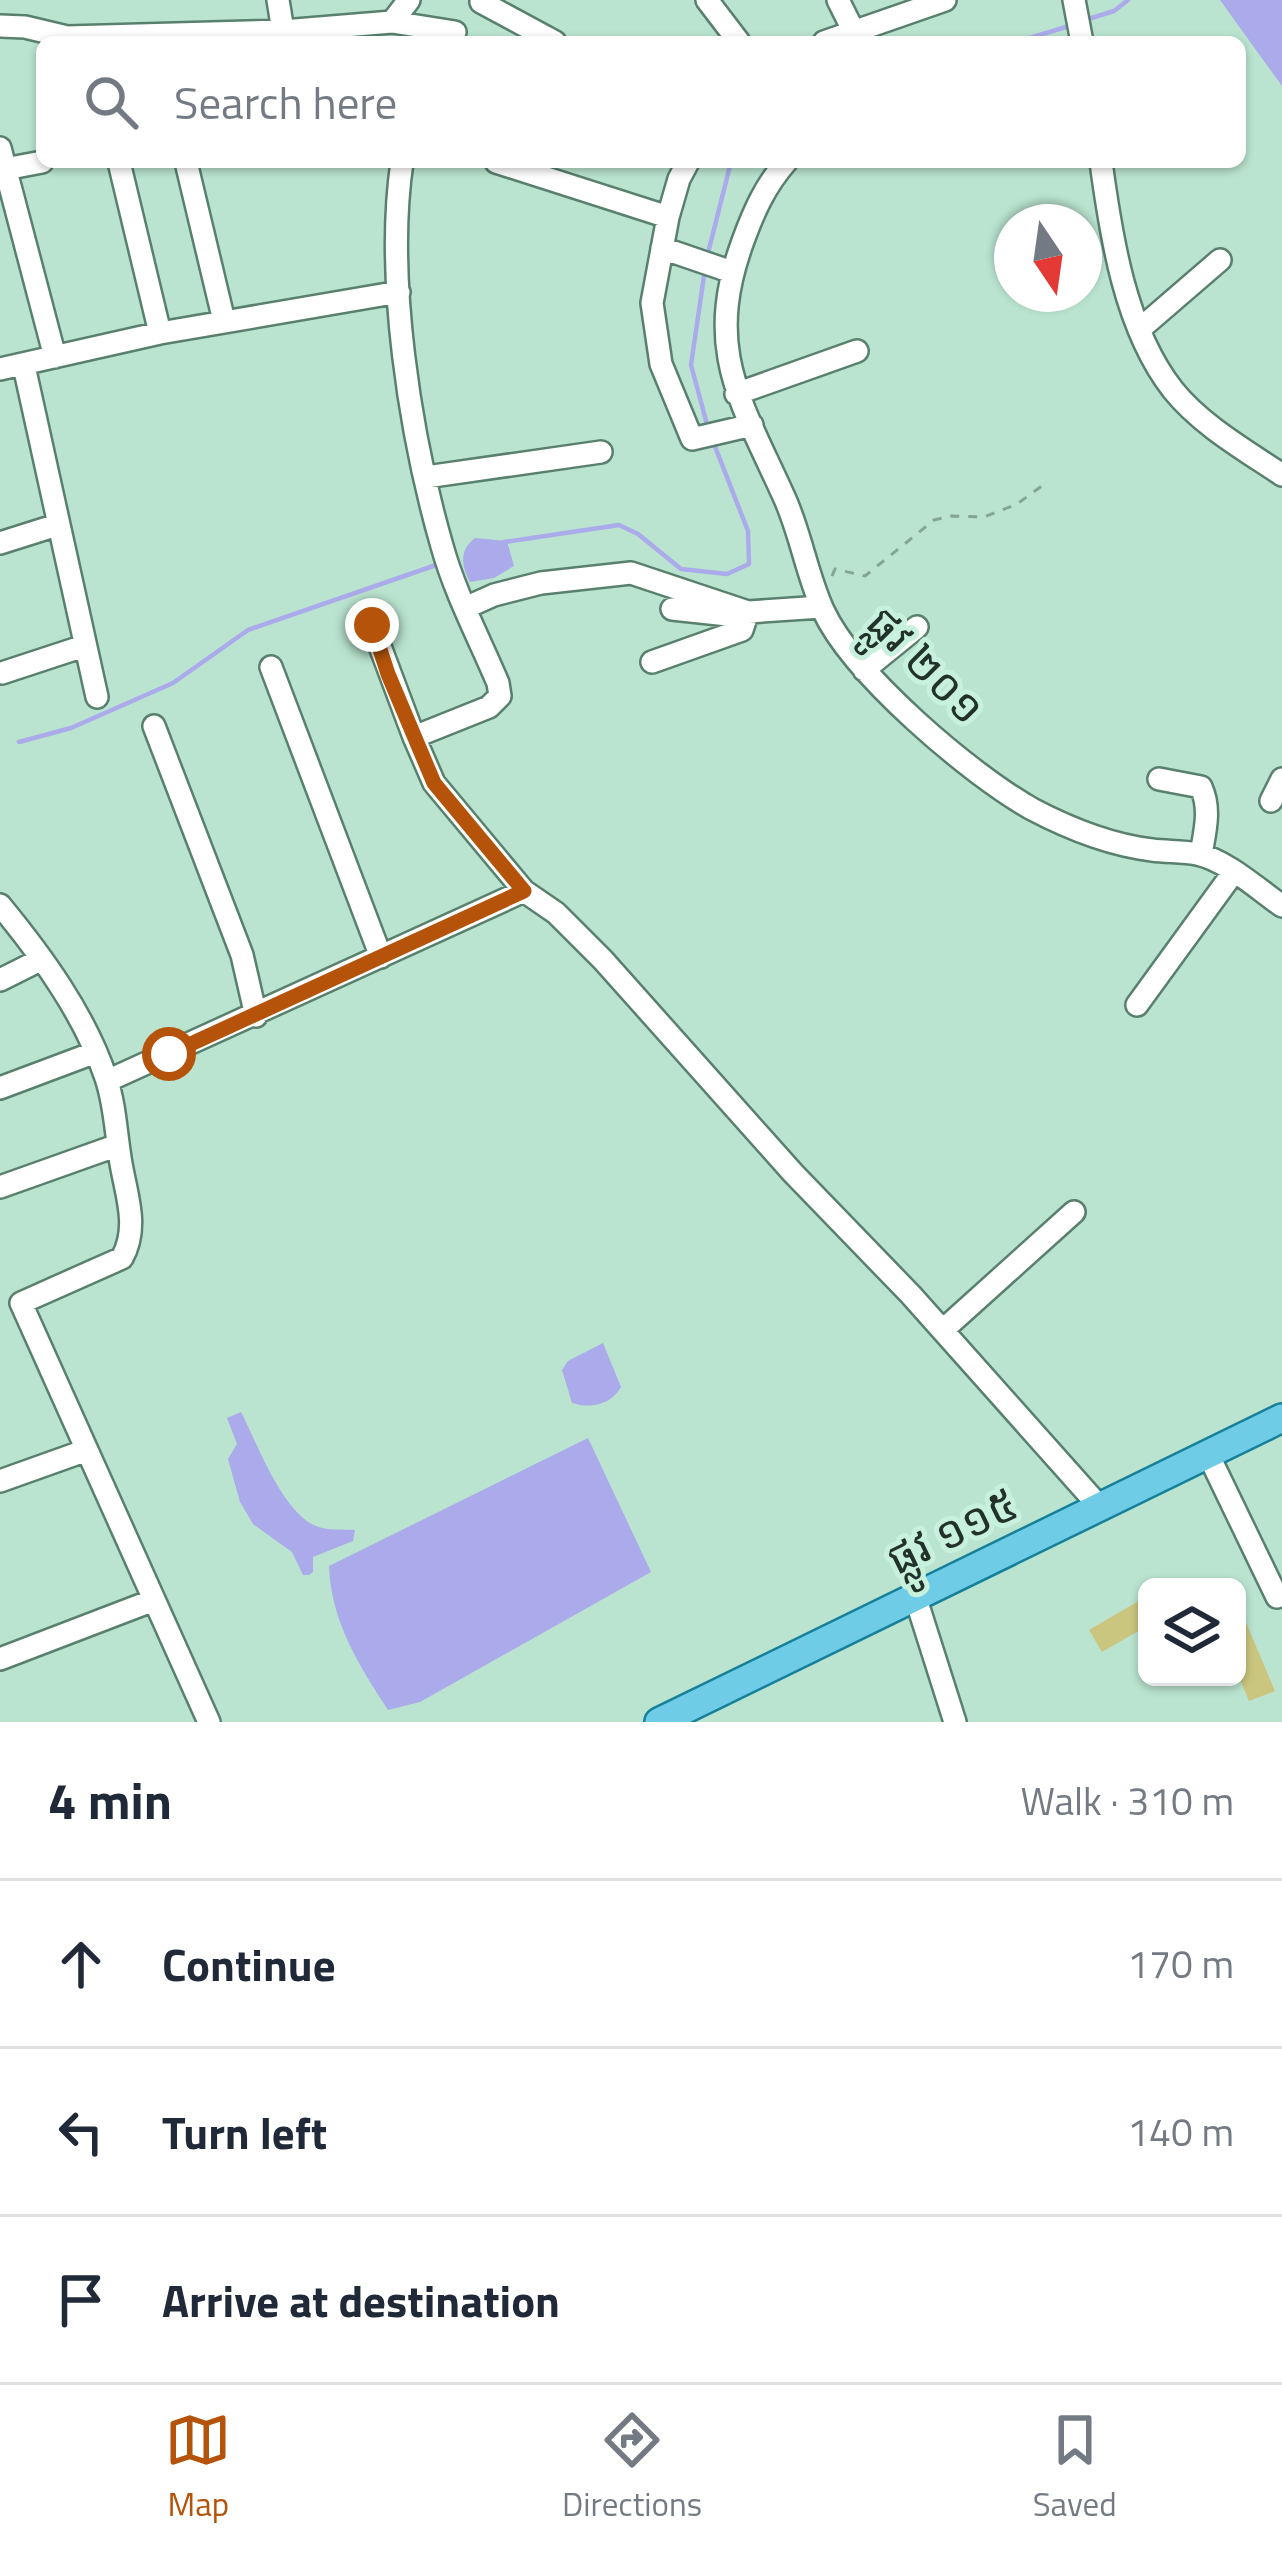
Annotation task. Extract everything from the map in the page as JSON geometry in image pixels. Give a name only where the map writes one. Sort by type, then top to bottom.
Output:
[{"type":"main road","name":"ផ្លូវ ១១៥","points":[[659,1722],[1282,1418]]},
{"type":"street","points":[[278,0],[283,31]]},
{"type":"street","points":[[707,0],[735,36]]},
{"type":"street","points":[[838,0],[853,30]]},
{"type":"street","points":[[838,36],[945,0]]},
{"type":"street","points":[[454,36],[482,1],[544,36]]},
{"type":"street","points":[[1074,3],[1081,36]]},
{"type":"street","points":[[103,36],[361,32],[400,7],[451,36]]},
{"type":"street","points":[[0,26],[63,36]]},
{"type":"street","points":[[36,162],[3,159],[55,357]]},
{"type":"street","points":[[120,168],[160,333]]},
{"type":"street","points":[[187,168],[224,321]]},
{"type":"street","points":[[401,168],[399,292],[415,426],[447,562],[499,683],[500,696],[489,707],[414,737]]},
{"type":"street","points":[[515,168],[668,217]]},
{"type":"street","points":[[685,168],[668,217],[652,303],[661,364],[692,439],[752,425]]},
{"type":"street","name":"ផ្លូវ ២០១","points":[[782,168],[758,201],[732,272],[724,317],[725,351],[736,394],[789,508],[820,601],[864,670],[909,715],[1028,807],[1072,829],[1128,844],[1201,854],[1282,906]]},
{"type":"street","points":[[1101,168],[1140,329],[1175,392],[1216,430],[1282,476]]},
{"type":"street","points":[[662,248],[732,272]]},
{"type":"street","points":[[1140,329],[1220,260]]},
{"type":"street","points":[[0,369],[160,333],[399,292]]},
{"type":"street","points":[[736,394],[857,351]]},
{"type":"street","points":[[24,365],[97,698]]},
{"type":"street","points":[[426,477],[602,452]]},
{"type":"street","points":[[0,543],[57,525]]},
{"type":"street","points":[[465,608],[494,595],[541,584],[631,573],[747,615]]},
{"type":"street","points":[[672,609],[747,615],[820,601]]},
{"type":"street","points":[[652,662],[742,630],[747,615]]},
{"type":"street","points":[[372,625],[434,783],[524,891],[556,913],[603,960],[1099,1505]]},
{"type":"street","points":[[864,670],[917,627]]},
{"type":"street","points":[[2,673],[85,646]]},
{"type":"street","points":[[271,667],[381,957]]},
{"type":"street","points":[[154,726],[242,955],[256,1016]]},
{"type":"street","points":[[1271,801],[1282,778]]},
{"type":"street","points":[[1159,779],[1201,787],[1207,821],[1201,854]]},
{"type":"street","points":[[1136,1005],[1233,873]]},
{"type":"street","points":[[107,1081],[524,891]]},
{"type":"street","points":[[0,905],[42,959],[96,1052],[107,1081],[132,1222],[130,1243],[122,1258],[11,1306],[87,1450],[208,1722]]},
{"type":"street","points":[[0,980],[42,959]]},
{"type":"street","points":[[0,1088],[96,1052]]},
{"type":"street","points":[[0,1187],[118,1145]]},
{"type":"street","points":[[943,1330],[1074,1212]]},
{"type":"street","points":[[0,1481],[87,1450]]},
{"type":"street","points":[[1207,1452],[1277,1597]]},
{"type":"street","points":[[915,1596],[956,1722]]},
{"type":"street","points":[[0,1659],[154,1600]]},
{"type":"path","points":[[820,601],[836,569],[866,576],[934,520],[984,518],[1017,504],[1046,483]]},
{"type":"water","points":[[1220,0],[1282,0],[1282,86],[1246,36]]},
{"type":"water","points":[[475,538],[507,541],[514,566],[494,578],[470,582],[463,558]]},
{"type":"water","points":[[603,1343],[621,1387],[600,1404],[572,1403],[562,1370],[568,1361]]},
{"type":"water","points":[[241,1412],[292,1507],[316,1526],[355,1530],[353,1541],[313,1557],[309,1575],[303,1575],[292,1552],[253,1524],[240,1502],[228,1459],[237,1444],[227,1418]]},
{"type":"water","points":[[588,1438],[651,1572],[420,1702],[388,1710],[341,1624],[329,1566]]},
{"type":"building","points":[[1138,1601],[1138,1631],[1102,1652],[1089,1630]]},
{"type":"building","points":[[1246,1622],[1275,1691],[1249,1701],[1243,1686]]},
{"type":"waterway","points":[[1085,20],[1114,11],[1128,0]]},
{"type":"waterway","points":[[1036,36],[1069,26]]},
{"type":"waterway","points":[[707,257],[729,168]]},
{"type":"waterway","points":[[705,269],[691,365],[708,428]]},
{"type":"waterway","points":[[504,542],[619,525],[638,534],[681,569],[727,574],[749,564],[748,531],[714,444]]},
{"type":"waterway","points":[[19,742],[71,728],[173,683],[248,630],[442,563]]},
{"type":"route","points":[[169,1054],[524,891],[434,783],[372,625]]}]
